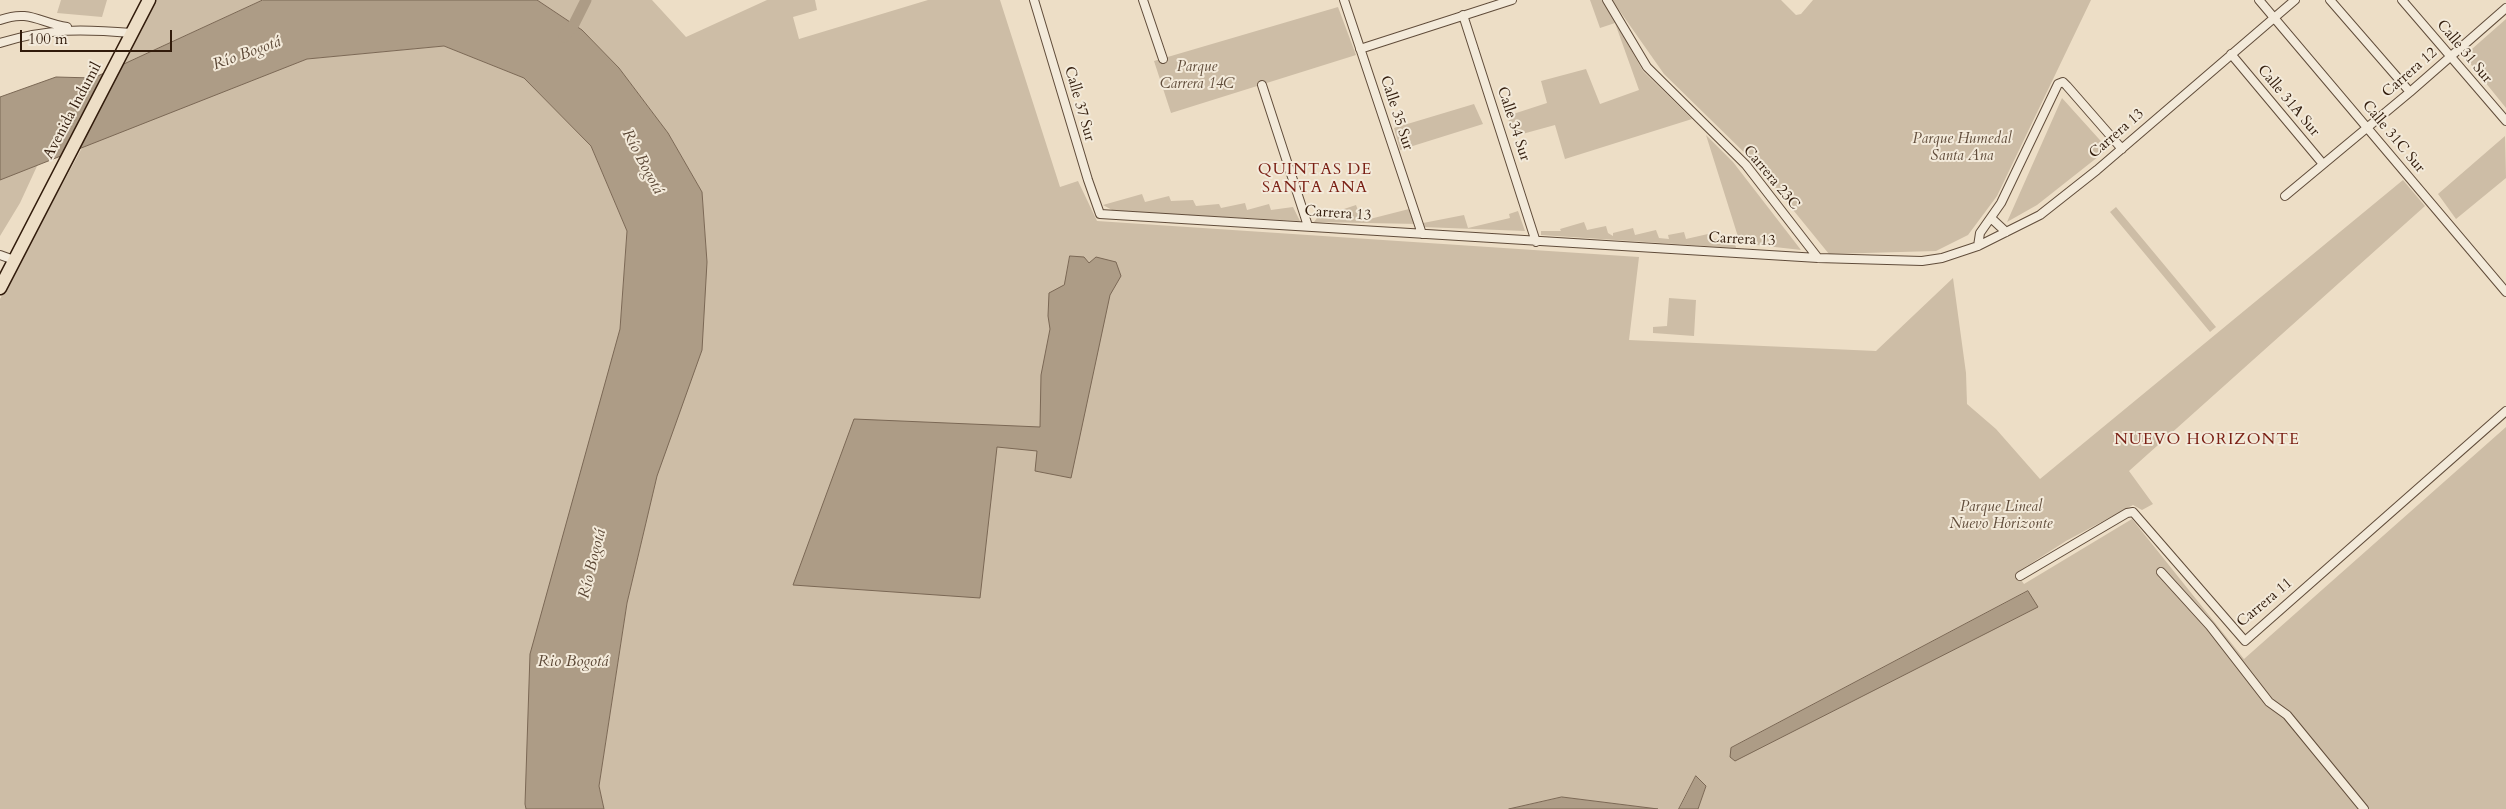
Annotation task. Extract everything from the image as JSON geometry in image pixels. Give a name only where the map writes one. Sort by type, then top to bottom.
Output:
[{"type":"main road","name":"Avenida Indumil","points":[[0,288],[149,0]]},
{"type":"street","name":"Calle 37 Sur","points":[[1034,0],[1100,214]]},
{"type":"street","points":[[1143,0],[1163,59]]},
{"type":"street","name":"Calle 35 Sur","points":[[1344,0],[1422,234]]},
{"type":"street","points":[[1360,49],[1512,0]]},
{"type":"street","name":"Carrera 23C","points":[[1607,0],[1647,67],[1746,165],[1818,258]]},
{"type":"street","name":"Calle 31C Sur","points":[[2259,0],[2506,292]]},
{"type":"street","name":"Carrera 13","points":[[1100,214],[1818,258],[1922,261],[1942,258],[1978,246],[2040,214],[2122,149],[2295,0]]},
{"type":"street","points":[[2330,0],[2410,92]]},
{"type":"street","name":"Calle 31 Sur","points":[[2402,0],[2506,121]]},
{"type":"street","name":"Carrera 12","points":[[2285,196],[2368,128],[2506,8]]},
{"type":"street","points":[[0,20],[12,15],[24,15],[76,29],[132,33]]},
{"type":"street","name":"Calle 34 Sur","points":[[1463,15],[1536,242]]},
{"type":"street","points":[[0,43],[28,34],[76,29]]},
{"type":"street","name":"Calle 31A Sur","points":[[2231,54],[2323,164]]},
{"type":"street","points":[[1978,246],[1980,232],[2001,203],[2054,90],[2063,82],[2122,149]]},
{"type":"street","points":[[1262,85],[1308,226]]},
{"type":"street","points":[[1991,218],[2006,232]]},
{"type":"street","points":[[0,255],[14,260]]},
{"type":"street","name":"Carrera 11","points":[[2020,576],[2133,512],[2245,641],[2506,411]]},
{"type":"street","points":[[2161,572],[2210,626],[2269,702],[2287,715],[2364,809]]},
{"type":"green space","points":[[61,0],[107,0],[102,17],[57,13]]},
{"type":"green space","points":[[156,0],[263,0],[125,63]]},
{"type":"green space","name":"Parque Lineal Nuevo Horizonte","points":[[537,0],[652,0],[686,37],[767,0],[815,0],[817,10],[793,17],[799,39],[928,0],[1000,0],[1060,187],[1078,181],[1097,221],[1639,257],[1629,340],[1876,351],[1953,278],[1966,373],[1967,404],[1996,429],[2040,479],[2403,180],[2425,206],[2129,471],[2153,504],[2142,510],[2133,505],[2066,541],[2016,573],[2024,584],[2132,519],[2244,659],[2506,427],[2506,809],[1698,809],[1706,786],[1696,776],[1679,809],[1658,809],[1562,797],[1509,809],[604,809],[599,786],[627,603],[707,262],[702,192],[668,133],[619,68],[582,30]]},
{"type":"green space","points":[[1590,0],[1603,0],[1643,71],[1692,119],[1565,159],[1555,125],[1515,136],[1507,116],[1547,103],[1541,81],[1586,69],[1600,104],[1639,90],[1615,23],[1600,28]]},
{"type":"green space","name":"Parque Humedal Santa Ana","points":[[1612,0],[1781,0],[1796,15],[1801,14],[1813,0],[2091,0],[1997,196],[1968,235],[1936,251],[1829,254],[1754,162],[1664,74]]},
{"type":"green space","name":"Parque Carrera 14C","points":[[1338,7],[1356,55],[1171,113],[1154,61]]},
{"type":"green space","points":[[2506,19],[2506,108],[2464,56]]},
{"type":"green space","points":[[444,46],[524,78],[591,146],[627,231],[620,329],[525,804],[526,809],[0,809],[0,299],[83,146],[307,59]]},
{"type":"green space","points":[[2062,98],[2108,149],[2037,205],[2007,222]]},
{"type":"green space","points":[[1474,104],[1483,124],[1400,150],[1394,128]]},
{"type":"green space","points":[[1706,135],[1733,162],[1801,250],[1740,243]]},
{"type":"green space","points":[[2505,136],[2506,178],[2456,219],[2438,194]]},
{"type":"green space","points":[[38,164],[20,203],[0,236],[0,179]]},
{"type":"green space","points":[[1142,194],[1145,202],[1169,196],[1171,201],[1193,200],[1196,206],[1219,204],[1221,208],[1245,203],[1247,210],[1269,204],[1271,210],[1293,207],[1300,221],[1114,211],[1103,205]]},
{"type":"green space","points":[[1356,205],[1362,221],[1413,208],[1419,224],[1314,222],[1317,218]]},
{"type":"green space","points":[[2116,207],[2216,327],[2210,332],[2110,212]]},
{"type":"green space","points":[[1518,211],[1525,231],[1423,227],[1423,223],[1464,215],[1468,228],[1510,218],[1509,214]]},
{"type":"green space","points":[[1584,222],[1587,230],[1606,226],[1608,233],[1613,236],[1613,233],[1633,228],[1635,235],[1656,230],[1659,238],[1669,239],[1668,235],[1684,232],[1686,239],[1708,234],[1709,239],[1734,238],[1736,248],[1541,235],[1541,231],[1561,231],[1560,229]]},
{"type":"green space","points":[[1669,298],[1696,300],[1694,336],[1653,333],[1653,327],[1667,326]]},
{"type":"water","name":"Rio Bogotá","points":[[263,0],[537,0],[582,30],[619,68],[668,133],[702,192],[707,262],[702,350],[657,476],[627,603],[599,786],[604,809],[526,809],[525,804],[530,654],[620,329],[627,231],[591,146],[524,78],[444,46],[307,59],[0,180],[0,97],[56,77],[93,78]]},
{"type":"water","points":[[1070,256],[1084,257],[1089,263],[1096,257],[1116,262],[1121,276],[1110,295],[1071,478],[1035,471],[1037,451],[997,447],[980,598],[793,585],[854,419],[1040,427],[1041,375],[1050,329],[1048,316],[1049,293],[1064,285]]},
{"type":"water","points":[[2028,591],[2038,607],[1735,761],[1730,757],[1731,748]]},
{"type":"water","points":[[1696,776],[1706,786],[1698,809],[1679,809]]},
{"type":"water","points":[[1562,797],[1658,809],[1509,809]]},
{"type":"waterway","points":[[564,37],[573,26],[586,0]]},
{"type":"district","name":"QUINTAS DE SANTA ANA","points":[[1315,179]]},
{"type":"district","name":"NUEVO HORIZONTE","points":[[2207,440]]},
{"type":"water label","name":"Río Bogotá","points":[[247,54]]},
{"type":"water label","name":"Río Bogotá","points":[[642,162]]},
{"type":"water label","name":"Río Bogotá","points":[[593,564]]}]
